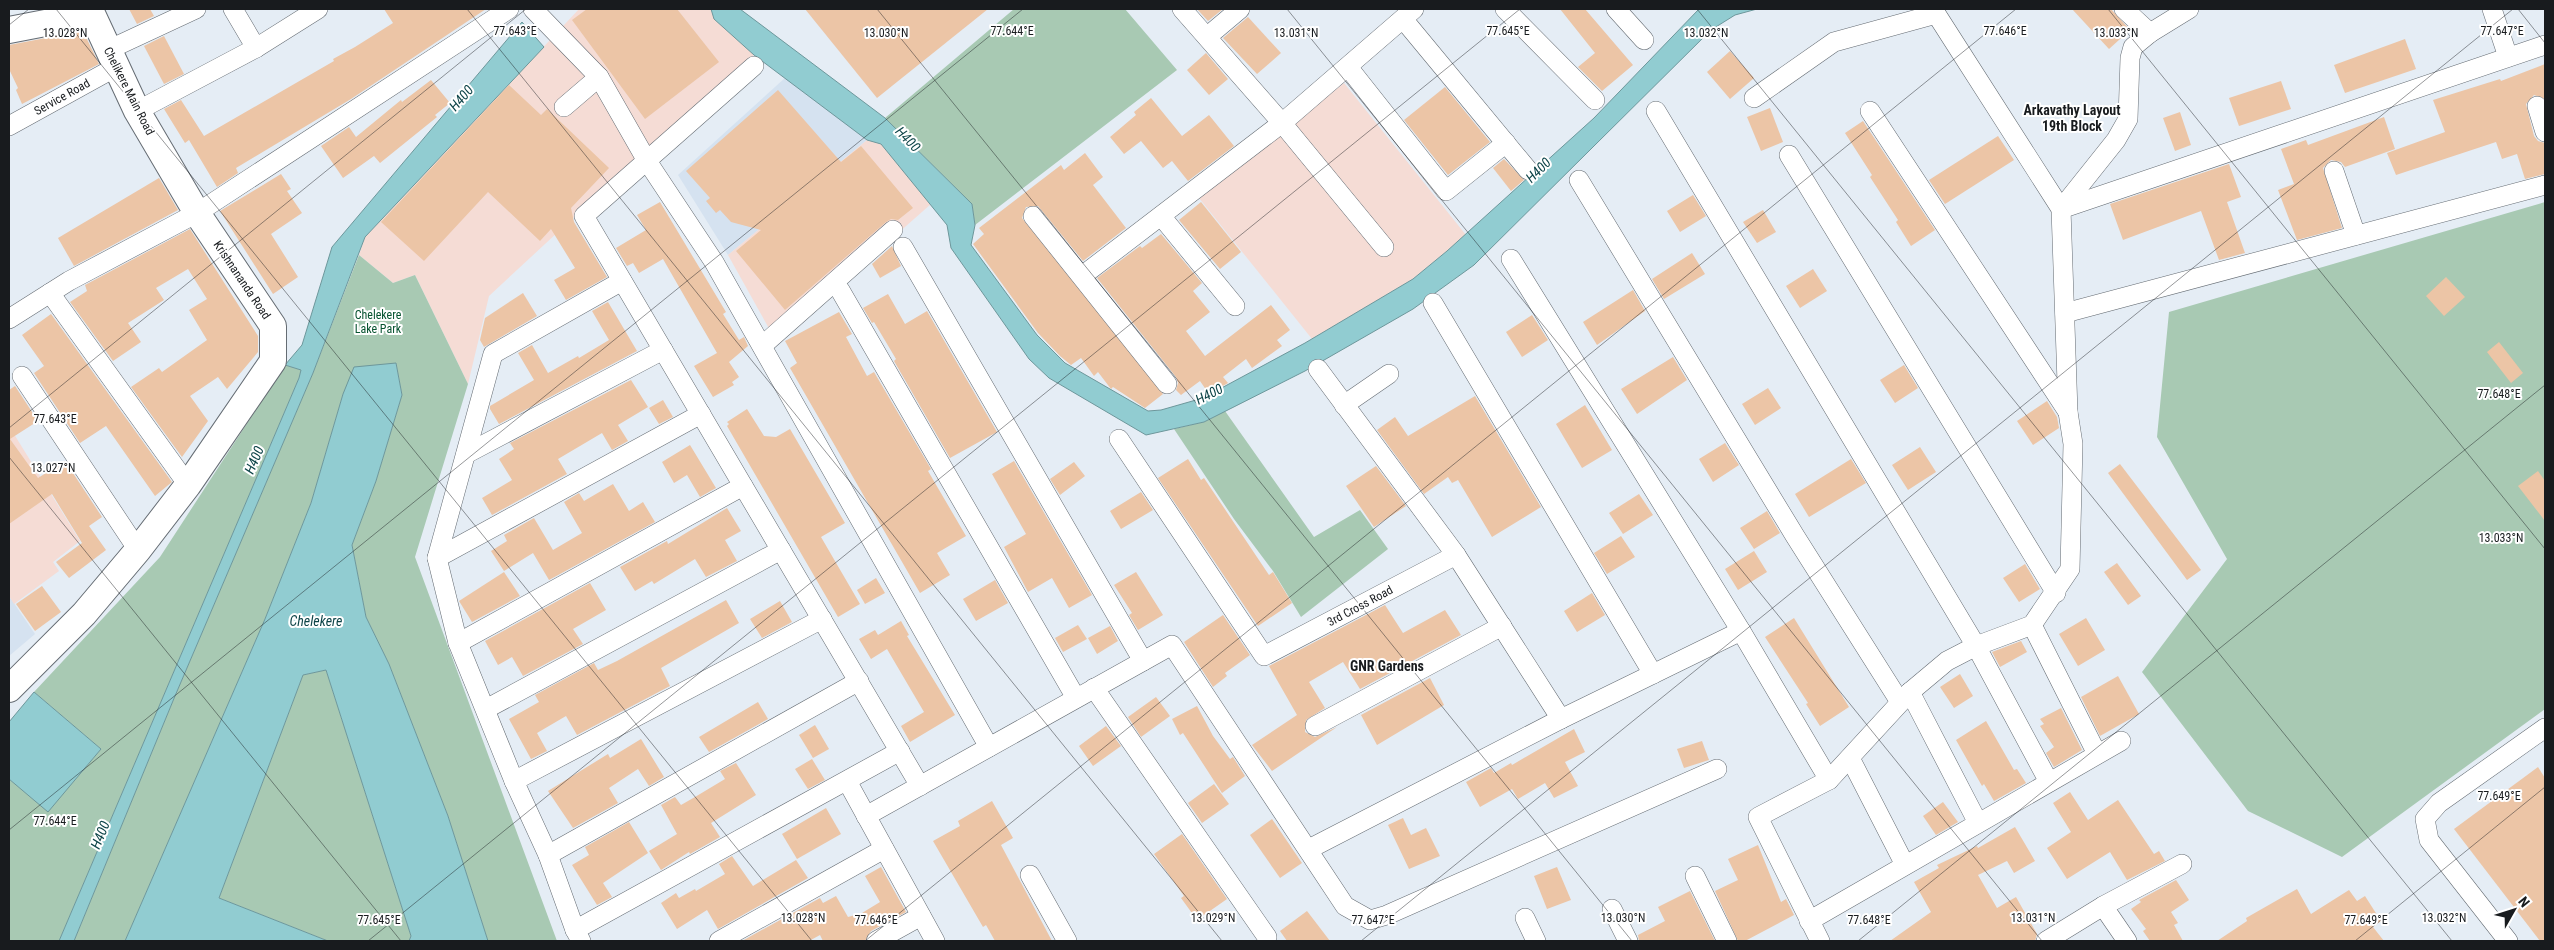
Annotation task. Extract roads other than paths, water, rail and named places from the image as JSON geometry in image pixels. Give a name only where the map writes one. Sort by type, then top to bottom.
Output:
[{"type":"street","name":"Service Road","points":[[9,126],[112,59],[196,9]]},
{"type":"street","points":[[233,9],[256,48]]},
{"type":"street","points":[[137,111],[256,48],[318,9]]},
{"type":"street","points":[[9,319],[50,293],[197,213],[509,9]]},
{"type":"street","points":[[533,9],[599,77],[647,161],[714,262],[989,747]]},
{"type":"street","points":[[1182,9],[1208,36],[1282,123],[1384,247]]},
{"type":"street","points":[[1208,36],[1240,9]]},
{"type":"street","points":[[1505,9],[1595,100]]},
{"type":"street","points":[[1616,9],[1644,40]]},
{"type":"street","points":[[2124,9],[2150,33]]},
{"type":"street","points":[[2061,209],[2116,140],[2128,119],[2130,58],[2133,47],[2150,33],[2189,9]]},
{"type":"street","points":[[2492,9],[2508,57]]},
{"type":"street","points":[[1754,98],[1834,42],[1935,11],[2061,209],[2068,412],[2073,444],[2070,569],[2056,593],[2032,625],[1976,646],[1947,661],[1905,697],[1829,780],[1758,817],[1820,941]]},
{"type":"street","name":"Chelikere Main Road","points":[[9,30],[91,12],[137,111],[197,213]]},
{"type":"street","points":[[1082,276],[1282,123],[1409,14],[1528,170]]},
{"type":"street","points":[[2061,209],[2545,45]]},
{"type":"street","points":[[754,66],[584,216],[920,786]]},
{"type":"street","points":[[1348,67],[1446,191],[1506,143]]},
{"type":"street","points":[[564,107],[599,77]]},
{"type":"street","points":[[2538,106],[2545,132]]},
{"type":"street","points":[[1656,111],[1976,646],[2049,782]]},
{"type":"street","points":[[1870,111],[2068,412]]},
{"type":"street","points":[[1789,155],[2056,593]]},
{"type":"street","points":[[2334,171],[2356,235]]},
{"type":"street","points":[[1579,180],[1795,536],[1905,697],[1978,823]]},
{"type":"street","points":[[2065,313],[2545,185]]},
{"type":"street","name":"Krishnananda Road","points":[[9,689],[84,614],[138,550],[188,485],[273,361],[273,326],[197,213]]},
{"type":"street","points":[[1033,216],[1167,384]]},
{"type":"street","points":[[1161,216],[1235,306]]},
{"type":"street","points":[[762,346],[893,230]]},
{"type":"street","points":[[903,248],[1143,661]]},
{"type":"street","points":[[1511,259],[1741,631],[1829,780]]},
{"type":"street","points":[[622,281],[493,354],[437,558],[458,643],[514,781],[548,855],[578,936],[900,751]]},
{"type":"street","points":[[840,290],[1076,698]]},
{"type":"street","points":[[50,293],[188,485]]},
{"type":"street","points":[[1432,303],[1653,674]]},
{"type":"street","points":[[466,454],[663,350]]},
{"type":"street","points":[[1318,369],[1456,555],[1561,719]]},
{"type":"street","points":[[1344,405],[1389,374]]},
{"type":"street","points":[[22,376],[138,550]]},
{"type":"street","points":[[437,558],[701,414]]},
{"type":"street","name":"3rd Cross Road","points":[[1119,439],[1264,656],[1456,555]]},
{"type":"street","points":[[458,643],[743,486]]},
{"type":"street","points":[[486,709],[781,550]]},
{"type":"street","points":[[514,781],[822,619]]},
{"type":"street","points":[[2032,625],[2097,754]]},
{"type":"street","points":[[1315,726],[1502,626]]},
{"type":"street","points":[[1309,849],[1561,719],[1741,631]]},
{"type":"street","points":[[866,816],[1172,645],[1345,906],[1370,920],[1396,911],[1717,769]]},
{"type":"street","points":[[548,855],[859,681]]},
{"type":"street","points":[[1094,688],[1267,937]]},
{"type":"street","points":[[2508,941],[2429,840],[2425,819],[2439,803],[2545,728]]},
{"type":"street","points":[[1810,921],[2121,740]]},
{"type":"street","points":[[1850,758],[1905,866]]},
{"type":"street","points":[[847,781],[935,941]]},
{"type":"street","points":[[719,941],[884,849]]},
{"type":"street","points":[[2046,941],[2103,906],[2182,864]]},
{"type":"street","points":[[1030,875],[1067,941]]},
{"type":"street","points":[[1695,876],[1727,941]]},
{"type":"street","points":[[2103,906],[2128,941]]},
{"type":"street","points":[[1612,909],[1628,941]]},
{"type":"street","points":[[876,941],[921,916]]},
{"type":"street","points":[[1525,918],[1536,941]]},
{"type":"water","name":"H400","points":[[711,9],[740,9],[885,118],[972,204],[975,225],[971,245],[1037,335],[1065,363],[1148,411],[1161,410],[1203,398],[1305,343],[1413,279],[1447,251],[1594,118],[1699,9],[1757,9],[1735,15],[1711,30],[1474,265],[1413,309],[1305,371],[1204,422],[1146,435],[1049,378],[1029,359],[951,248],[947,225],[881,144],[867,140],[754,55],[714,19]]},
{"type":"water","name":"H400","points":[[522,22],[544,47],[365,237],[313,373],[175,696],[74,941],[59,941],[299,378],[301,370],[285,365],[302,345],[332,247]]},
{"type":"water","name":"Chelekere","points":[[396,363],[402,395],[376,481],[352,545],[366,617],[389,664],[448,816],[488,941],[409,941],[411,936],[326,670],[303,675],[219,898],[328,941],[125,941],[265,619],[311,503],[343,394],[354,367]]},
{"type":"water","points":[[34,692],[101,749],[48,812],[9,779],[9,722]]},
{"type":"district","name":"Arkavathy Layout 19th Block","points":[[2072,118]]},
{"type":"district","name":"GNR Gardens","points":[[1387,666]]},
{"type":"park label","name":"Chelekere Lake Park","points":[[378,322]]}]
